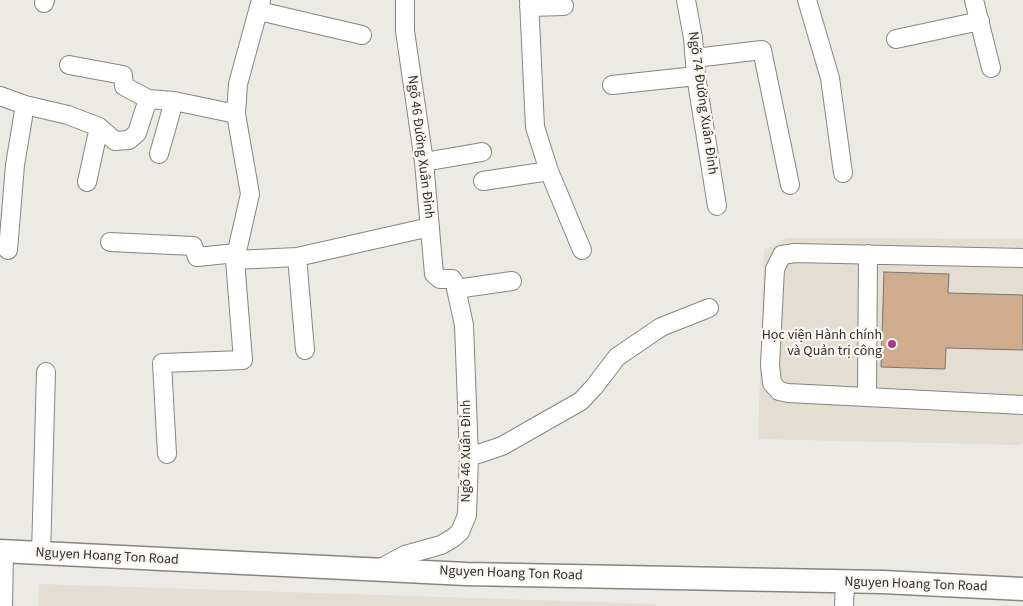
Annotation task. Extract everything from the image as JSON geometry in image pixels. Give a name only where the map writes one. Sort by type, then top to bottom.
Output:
[{"type":"main road","name":"Nguyen Hoang Ton Road","points":[[2,551],[376,570],[1023,588]]},
{"type":"street","name":"Ngõ 46 Đường Xuân Đỉnh","points":[[405,0],[405,31],[424,162],[434,274],[440,279],[454,284]]},
{"type":"street","name":"Ngõ 74 Đường Xuân Đỉnh","points":[[686,0],[717,206]]},
{"type":"street","points":[[807,0],[830,78],[843,173]]},
{"type":"street","points":[[974,0],[991,68]]},
{"type":"street","points":[[564,6],[529,3],[535,127],[549,172],[582,250]]},
{"type":"street","points":[[167,454],[162,363],[243,360],[236,256],[250,194],[236,114],[238,84],[260,6],[362,35]]},
{"type":"street","points":[[896,39],[980,21]]},
{"type":"street","points":[[695,58],[762,50],[790,185]]},
{"type":"street","points":[[69,65],[123,75],[124,86],[148,99],[174,100],[236,114]]},
{"type":"street","points":[[612,86],[696,76]]},
{"type":"street","points":[[0,96],[25,105],[68,115],[99,127],[115,141],[129,140],[136,132],[148,99]]},
{"type":"street","points":[[160,154],[174,100]]},
{"type":"street","points":[[8,250],[15,165],[25,105]]},
{"type":"street","points":[[87,182],[99,127]]},
{"type":"street","points":[[424,162],[482,152]]},
{"type":"street","points":[[483,181],[549,172]]},
{"type":"street","points":[[110,242],[193,246],[197,257],[297,257],[430,227]]},
{"type":"street","points":[[1023,258],[795,253],[782,255],[775,269],[770,365],[772,382],[779,391],[1023,405]]},
{"type":"street","points":[[867,397],[868,254]]},
{"type":"street","points":[[297,257],[305,350]]},
{"type":"street","points":[[454,284],[512,281]]},
{"type":"street","name":"Ngõ 46 Xuân Đỉnh","points":[[376,570],[405,555],[441,545],[460,532],[467,515],[469,457],[464,325],[454,284]]},
{"type":"street","points":[[469,457],[502,446],[581,401],[618,357],[661,327],[709,308]]},
{"type":"street","points":[[41,554],[46,372]]},
{"type":"street","points":[[2,551],[3,606]]},
{"type":"street","points":[[844,606],[845,582]]},
{"type":"shaded area","name":"Học viện Hành chính và Quản trị công","points":[[787,238],[1023,239],[1023,443],[1020,445],[758,439],[764,250]]},
{"type":"shaded area","points":[[39,584],[656,604],[656,606],[38,606]]},
{"type":"building","points":[[884,272],[949,274],[948,293],[1023,295],[1023,350],[946,348],[945,369],[881,367]]},
{"type":"place","name":"Học viện Hành chính và Quản trị công","points":[[892,344]]}]
